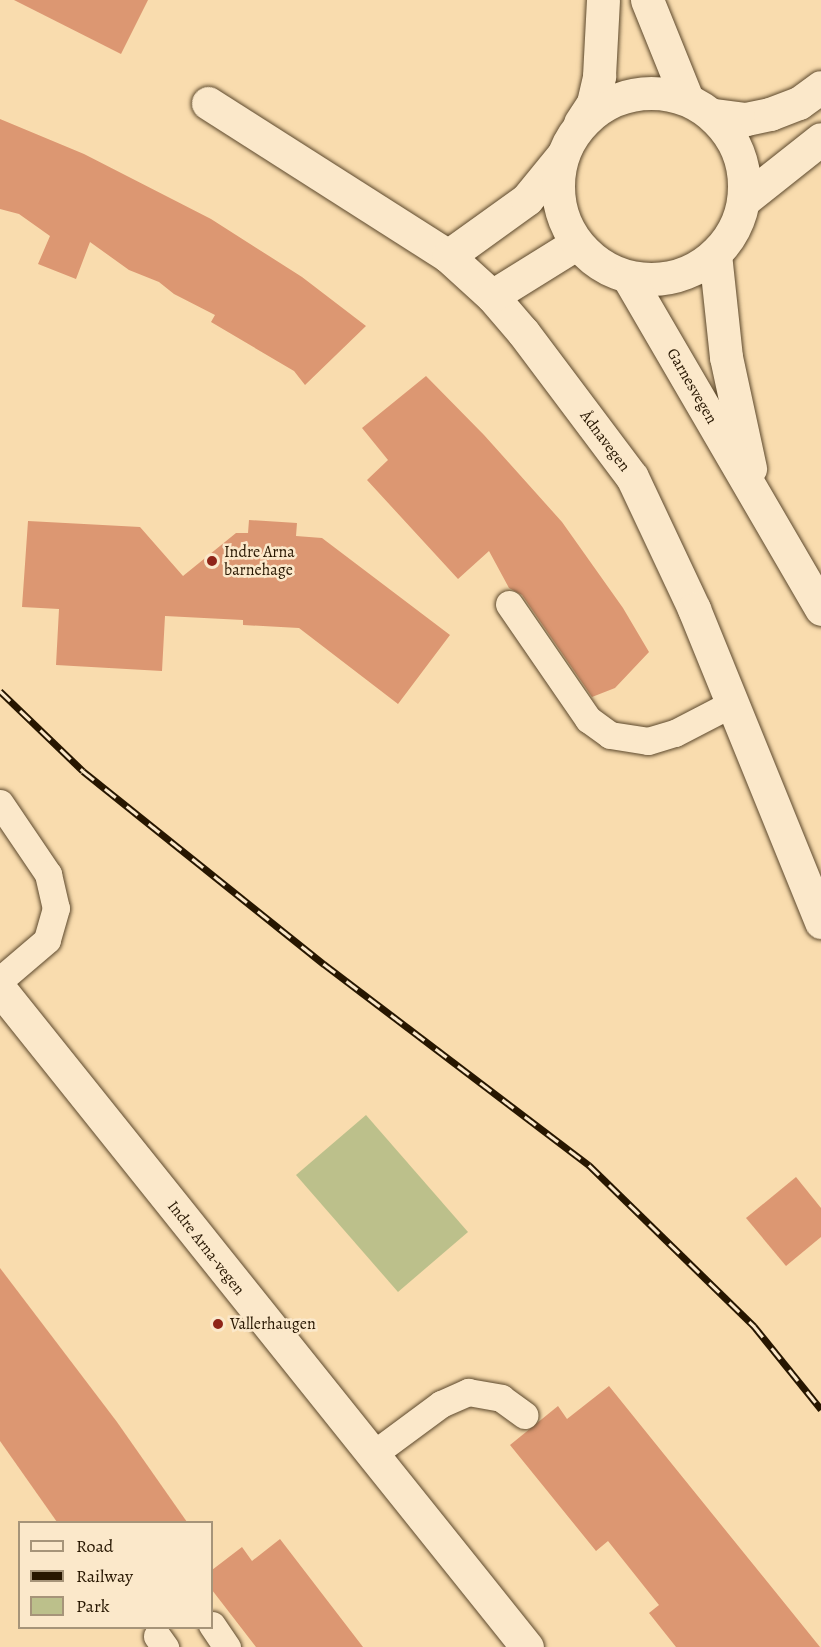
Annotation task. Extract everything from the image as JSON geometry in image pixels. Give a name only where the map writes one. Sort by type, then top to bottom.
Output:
[{"type":"main road","points":[[603,0],[599,76],[593,103],[569,143],[557,187],[563,217],[577,243],[600,265],[628,277],[659,279],[689,271],[715,254],[734,229],[744,200],[743,168],[733,139],[700,107],[646,0]]},
{"type":"main road","points":[[448,256],[527,199],[598,108],[626,95],[657,92],[700,107],[746,119],[770,114],[799,102],[821,87]]},
{"type":"main road","name":"Ådnavegen","points":[[208,103],[448,256],[492,296],[632,477],[694,609],[821,922]]},
{"type":"main road","points":[[744,200],[821,140]]},
{"type":"main road","points":[[492,296],[577,243]]},
{"type":"main road","name":"Garnesvegen","points":[[715,254],[726,357],[756,496]]},
{"type":"main road","name":"Garnesvegen","points":[[628,277],[821,609]]},
{"type":"main road","name":"Indre Arna-vegen","points":[[0,988],[527,1647]]},
{"type":"lane","points":[[509,604],[588,719],[610,735],[648,741],[675,733],[731,704]]},
{"type":"lane","points":[[0,802],[48,874],[56,908],[47,940],[0,980]]},
{"type":"lane","points":[[372,1455],[441,1404],[468,1392],[501,1398],[524,1414]]},
{"type":"lane","points":[[213,1626],[227,1647]]},
{"type":"green space","points":[[366,1115],[468,1232],[398,1292],[296,1175]]},
{"type":"building","points":[[14,0],[148,0],[121,54]]},
{"type":"building","points":[[0,119],[84,154],[211,219],[302,277],[366,326],[305,385],[294,371],[211,322],[215,315],[174,294],[159,282],[129,270],[90,242],[76,279],[38,264],[50,236],[19,214],[0,209]]},
{"type":"building","points":[[426,376],[484,435],[562,522],[623,608],[649,652],[615,688],[592,697],[522,595],[509,588],[489,551],[458,579],[367,480],[388,460],[362,428]]},
{"type":"building","points":[[249,520],[297,523],[296,536],[322,538],[450,635],[398,704],[299,628],[243,625],[243,620],[165,616],[162,671],[56,665],[59,609],[22,607],[28,521],[140,527],[183,576],[236,533],[248,533]]},
{"type":"building","points":[[796,1177],[821,1208],[821,1237],[786,1266],[746,1218]]},
{"type":"building","points":[[0,1268],[117,1422],[186,1521],[56,1521],[0,1441]]},
{"type":"building","points":[[609,1386],[820,1647],[676,1647],[649,1613],[659,1605],[608,1541],[596,1551],[510,1445],[558,1406],[567,1419]]},
{"type":"building","points":[[280,1539],[363,1647],[256,1647],[213,1591],[213,1569],[242,1547],[252,1561]]},
{"type":"railway","points":[[0,691],[83,771],[324,964],[589,1165],[754,1326],[821,1409]]},
{"type":"place","name":"Indre Arna barnehage","points":[[212,561]]},
{"type":"place","name":"Vallerhaugen","points":[[218,1324]]}]
